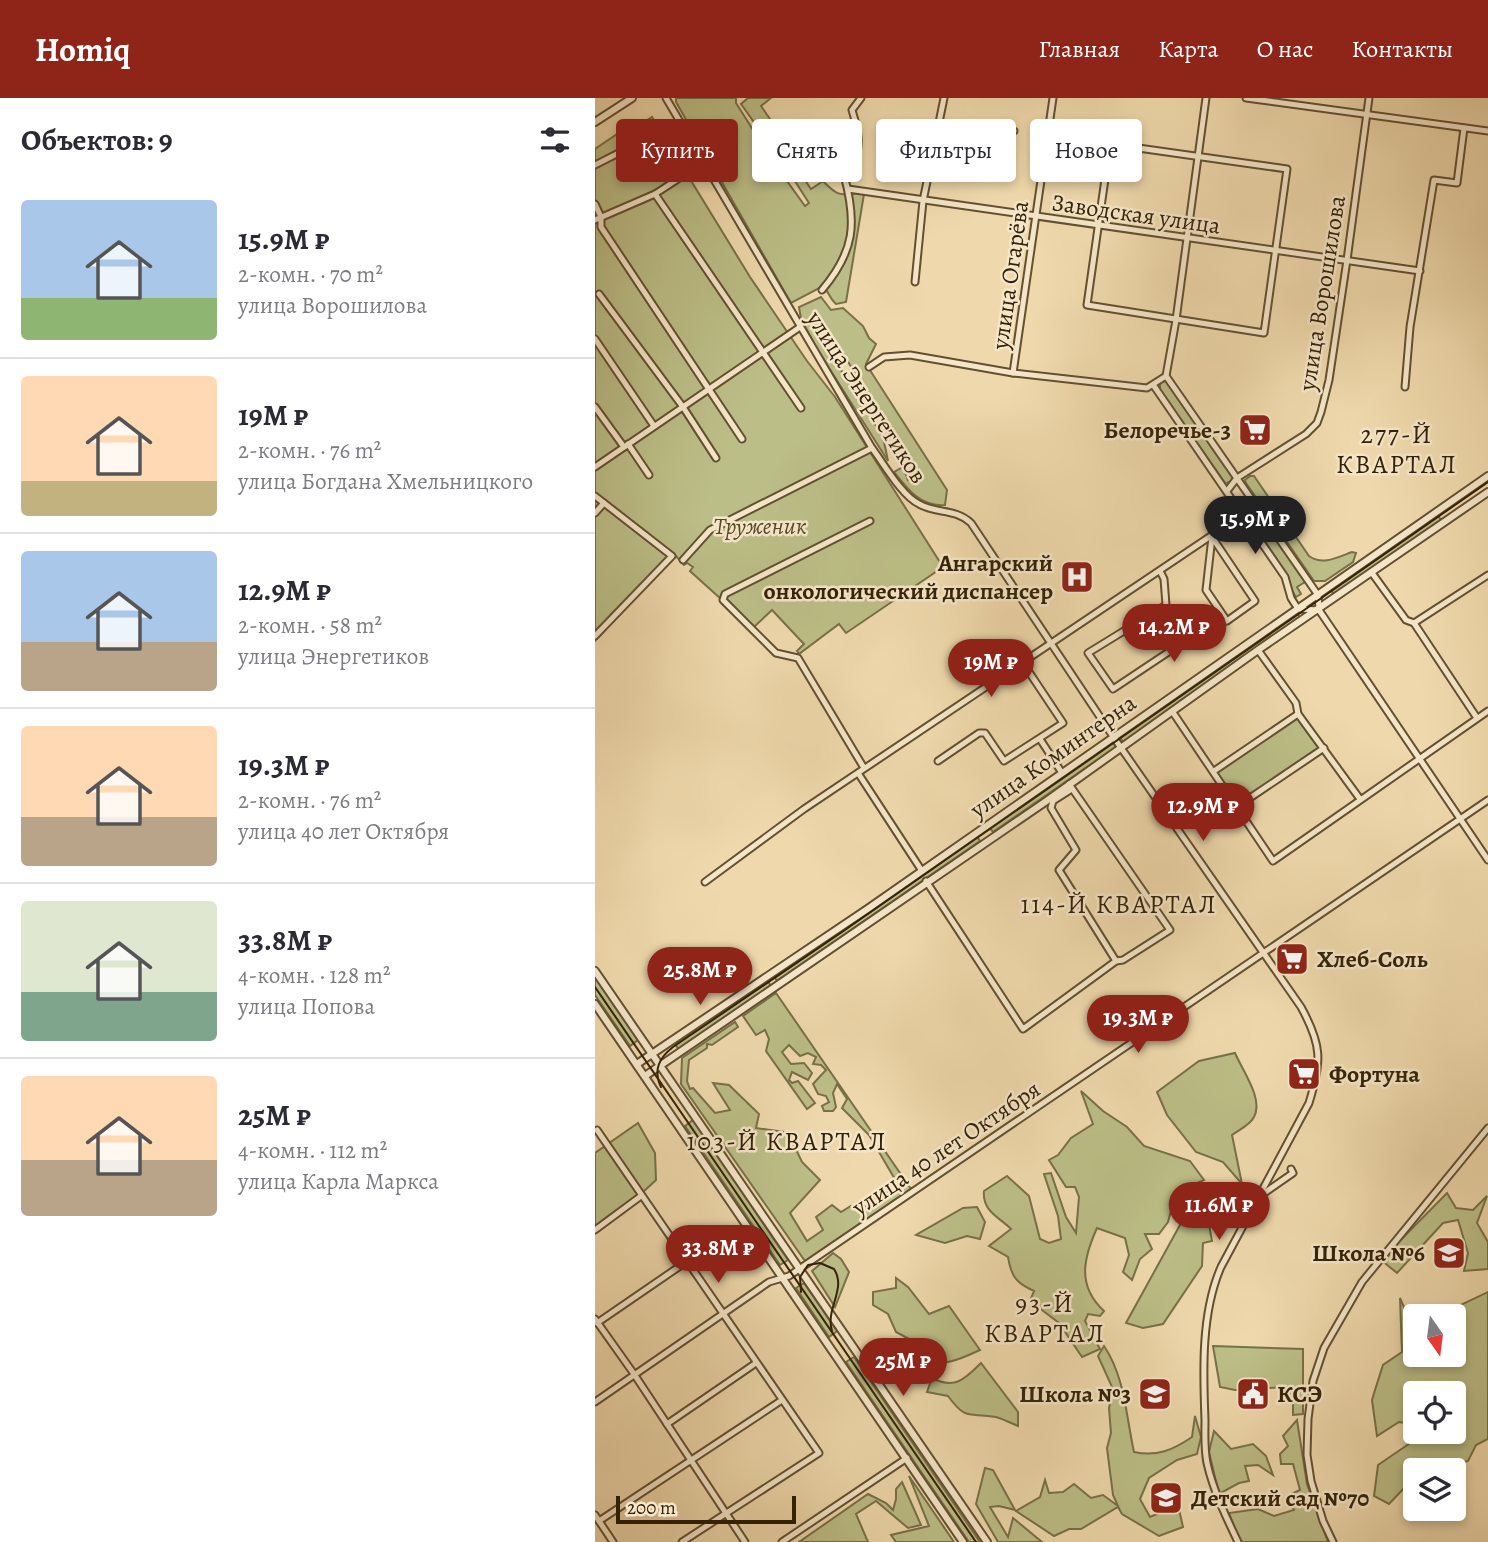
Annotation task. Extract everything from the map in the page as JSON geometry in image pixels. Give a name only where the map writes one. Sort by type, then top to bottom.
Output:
[{"type":"street","points":[[595,122],[632,98]]},
{"type":"street","name":"улица Энергетиков","points":[[666,98],[872,448],[911,500],[931,509],[958,513],[971,523],[1114,738],[1301,1007],[1313,1029],[1319,1056],[1315,1085],[1309,1103],[1215,1279],[1210,1306],[1203,1384],[1207,1464],[1214,1489],[1238,1542]]},
{"type":"street","points":[[822,290],[838,271],[851,241],[853,220],[844,175],[853,170],[859,133],[852,110],[861,98]]},
{"type":"street","points":[[940,119],[944,98]]},
{"type":"street","name":"улица Огарёва","points":[[1013,373],[1053,98]]},
{"type":"street","points":[[869,367],[884,358],[910,355],[1013,373],[1147,388],[1154,386],[1166,376],[1206,98]]},
{"type":"street","points":[[1246,98],[1488,131]]},
{"type":"street","name":"улица Ворошилова","points":[[1237,478],[1299,439],[1317,422],[1329,380],[1369,98]]},
{"type":"street","points":[[1405,387],[1410,327],[1434,180],[1457,183],[1464,128]]},
{"type":"street","points":[[595,165],[654,135],[678,179],[655,194],[598,219]]},
{"type":"street","points":[[1110,144],[1198,157],[1287,169],[1264,332],[1087,305],[1110,144]]},
{"type":"street","points":[[915,282],[927,182]]},
{"type":"street","name":"Заводская улица","points":[[848,189],[1420,271]]},
{"type":"street","points":[[655,194],[801,408]]},
{"type":"street","points":[[595,204],[601,227],[742,439]]},
{"type":"street","points":[[599,294],[683,407],[716,458]]},
{"type":"street","points":[[595,467],[800,327]]},
{"type":"street","points":[[595,339],[654,426]]},
{"type":"street","points":[[1166,376],[1318,595],[1319,610],[1488,860]]},
{"type":"street","points":[[1154,386],[1285,577],[1291,598],[1298,609],[1319,610]]},
{"type":"street","points":[[595,407],[649,475]]},
{"type":"street","points":[[683,559],[710,530],[872,448]]},
{"type":"street","name":"улица Коминтерна","points":[[637,1064],[922,871],[1488,476]]},
{"type":"street","points":[[1227,491],[1237,478]]},
{"type":"street","name":"улица Коминтерна","points":[[645,1076],[926,881],[1071,786],[1258,650],[1488,492]]},
{"type":"street","points":[[595,496],[671,556],[595,636]]},
{"type":"street","points":[[595,513],[604,503]]},
{"type":"street","points":[[705,882],[804,808],[1257,505]]},
{"type":"street","points":[[1440,509],[1447,519]]},
{"type":"street","points":[[864,768],[798,658],[776,653],[723,600],[725,594],[870,521]]},
{"type":"street","points":[[1212,537],[1255,601],[1227,621],[1206,590],[1212,537]]},
{"type":"street","points":[[1160,571],[1164,579],[1170,651],[1113,689],[1089,653],[1166,605]]},
{"type":"street","points":[[1372,573],[1406,620],[1414,623],[1477,719]]},
{"type":"street","points":[[1414,623],[1488,575]]},
{"type":"street","points":[[1258,650],[1296,703],[1298,714],[1360,799]]},
{"type":"street","points":[[939,761],[979,733],[985,733],[1004,761],[1063,723],[1023,663]]},
{"type":"street","points":[[1172,711],[1273,861],[1488,711]]},
{"type":"street","points":[[1214,771],[1298,714]]},
{"type":"street","points":[[1039,739],[1062,774]]},
{"type":"street","points":[[1238,806],[1324,747]]},
{"type":"street","points":[[858,773],[922,871]]},
{"type":"street","points":[[926,881],[1023,1029],[1116,961],[1123,960],[1170,930],[1071,786],[1053,802],[1051,808],[1076,850],[1059,870],[1116,961]]},
{"type":"street","name":"улица 40 лет Октября","points":[[595,1402],[769,1282],[784,1279],[1488,800]]},
{"type":"street","points":[[595,971],[987,1542]]},
{"type":"street","points":[[595,1004],[963,1542]]},
{"type":"street","points":[[1333,1542],[1323,1521],[1307,1455],[1313,1381],[1325,1348],[1362,1282],[1488,1128]]},
{"type":"street","points":[[597,1129],[819,1453],[682,1542]]},
{"type":"street","points":[[1259,1196],[1293,1172],[1290,1168]]},
{"type":"street","points":[[595,1230],[641,1196]]},
{"type":"street","points":[[686,1262],[596,1321],[745,1542]]},
{"type":"street","points":[[667,1424],[756,1363]]},
{"type":"street","points":[[599,1521],[782,1400]]},
{"type":"street","points":[[782,1542],[907,1458]]},
{"type":"street","points":[[595,1515],[613,1542]]},
{"type":"green space","points":[[676,98],[736,98],[736,103],[752,128],[752,182],[788,182],[805,206],[809,203],[796,182],[806,182],[811,189],[824,182],[839,194],[864,194],[846,302],[836,304],[823,286],[791,303],[722,182],[738,182],[738,119],[686,119]]},
{"type":"green space","points":[[748,98],[771,98],[761,106],[770,119],[752,119],[741,104]]},
{"type":"green space","name":"Труженик","points":[[616,135],[616,182],[692,182],[750,277],[835,397],[943,567],[846,633],[839,624],[799,654],[797,651],[804,644],[772,610],[753,628],[690,571],[693,567],[687,563],[684,565],[675,555],[595,641],[595,149]]},
{"type":"green space","points":[[821,297],[831,310],[843,308],[863,326],[869,338],[876,344],[866,364],[947,490],[945,505],[922,500],[910,491],[894,472],[903,467],[908,480],[918,471],[823,323],[817,327],[823,341],[883,437],[888,461],[817,349],[801,319],[799,307]]},
{"type":"green space","points":[[1166,381],[1233,477],[1231,482],[1225,483],[1160,391],[1160,382]]},
{"type":"green space","points":[[1254,476],[1309,556],[1325,560],[1352,552],[1356,553],[1353,562],[1325,581],[1314,581],[1246,483],[1245,480]]},
{"type":"green space","points":[[1251,511],[1259,512],[1305,582],[1297,587],[1301,594],[1296,597],[1288,576],[1249,518]]},
{"type":"green space","points":[[1437,514],[1441,520],[1334,595],[1331,590]]},
{"type":"green space","points":[[1297,613],[1301,619],[1123,742],[1119,736]]},
{"type":"green space","points":[[1298,714],[1323,748],[1238,806],[1214,771]]},
{"type":"green space","points":[[1112,741],[1116,747],[993,832],[988,826]]},
{"type":"green space","points":[[976,835],[980,841],[777,981],[773,975]]},
{"type":"green space","points":[[595,977],[638,1040],[630,1046],[595,995]]},
{"type":"green space","points":[[767,980],[771,986],[679,1050],[675,1044]]},
{"type":"green space","points":[[776,993],[911,1189],[805,1261],[681,1084],[682,1058],[735,1022],[738,1027],[712,1045],[707,1044],[707,1048],[689,1060],[687,1081],[690,1089],[693,1088],[715,1113],[730,1110],[713,1083],[729,1085],[759,1114],[756,1128],[784,1132],[792,1141],[802,1162],[820,1180],[790,1213],[807,1241],[823,1230],[816,1217],[832,1205],[841,1212],[851,1206],[856,1209],[863,1205],[869,1210],[874,1207],[875,1198],[884,1199],[887,1192],[895,1188],[896,1181],[869,1135],[842,1108],[847,1099],[837,1084],[833,1093],[836,1107],[833,1111],[824,1111],[822,1106],[829,1102],[826,1096],[818,1094],[813,1084],[826,1070],[821,1065],[813,1064],[816,1057],[808,1053],[800,1056],[789,1045],[782,1052],[791,1064],[804,1063],[812,1073],[808,1080],[792,1072],[789,1080],[792,1083],[798,1081],[815,1103],[807,1109],[766,1051],[769,1039],[765,1030],[756,1035],[743,1016]]},
{"type":"green space","points":[[1235,1053],[1251,1085],[1256,1102],[1252,1120],[1232,1135],[1242,1184],[1223,1162],[1196,1152],[1167,1115],[1157,1092],[1199,1061]]},
{"type":"green space","points":[[1081,1091],[1103,1111],[1127,1127],[1144,1146],[1190,1161],[1204,1180],[1197,1183],[1189,1199],[1172,1207],[1168,1222],[1159,1234],[1145,1234],[1152,1249],[1140,1259],[1132,1280],[1123,1272],[1129,1255],[1125,1238],[1097,1228],[1088,1251],[1085,1272],[1090,1292],[1104,1311],[1100,1316],[1088,1314],[1085,1321],[1100,1349],[1082,1357],[1059,1323],[1030,1301],[1034,1291],[1015,1278],[1008,1257],[989,1246],[1011,1229],[992,1213],[984,1198],[984,1191],[1007,1176],[1029,1196],[1040,1239],[1049,1243],[1061,1239],[1058,1216],[1044,1174],[1051,1173],[1066,1217],[1076,1233],[1079,1197],[1075,1187],[1066,1187],[1049,1160],[1058,1155],[1071,1138],[1093,1124]]},
{"type":"green space","points":[[693,1120],[788,1260],[780,1265],[685,1126]]},
{"type":"green space","points":[[638,1123],[655,1153],[656,1180],[595,1228],[595,1153]]},
{"type":"green space","points":[[1202,1185],[1212,1241],[1203,1243],[1202,1266],[1163,1324],[1143,1328],[1126,1323]]},
{"type":"green space","points":[[1447,1193],[1456,1208],[1473,1210],[1487,1196],[1477,1223],[1488,1242],[1488,1269],[1464,1271],[1468,1253],[1458,1220],[1443,1223],[1397,1273],[1381,1260]]},
{"type":"green space","points":[[977,1207],[985,1222],[980,1239],[967,1236],[945,1243],[916,1235],[963,1208]]},
{"type":"green space","points":[[833,1253],[841,1259],[849,1272],[835,1307],[812,1271]]},
{"type":"green space","points":[[896,1278],[908,1287],[929,1314],[949,1306],[980,1350],[951,1361],[937,1363],[921,1360],[911,1340],[896,1332],[888,1314],[873,1305],[873,1292],[896,1288]]},
{"type":"green space","points":[[804,1283],[837,1331],[829,1337],[796,1288]]},
{"type":"green space","points":[[1488,1292],[1488,1439],[1476,1445],[1466,1462],[1466,1458],[1403,1458],[1403,1489],[1389,1504],[1374,1496],[1378,1465],[1409,1444],[1466,1444],[1466,1381],[1403,1381],[1403,1423],[1399,1422],[1377,1436],[1372,1400],[1383,1365],[1402,1352],[1400,1298],[1403,1305],[1403,1367],[1467,1367],[1467,1304],[1463,1304]]},
{"type":"green space","points":[[1104,1346],[1121,1384],[1134,1452],[1157,1453],[1185,1442],[1192,1437],[1195,1416],[1201,1437],[1197,1454],[1177,1460],[1149,1478],[1140,1499],[1150,1517],[1178,1505],[1183,1527],[1159,1536],[1122,1514],[1118,1507],[1081,1529],[1069,1529],[1054,1536],[1016,1511],[1040,1497],[1045,1480],[1049,1493],[1063,1492],[1074,1484],[1091,1498],[1103,1495],[1118,1506],[1113,1495],[1107,1448],[1111,1433],[1109,1408],[1113,1389],[1098,1356]]},
{"type":"green space","points":[[1213,1346],[1303,1349],[1303,1414],[1293,1415],[1293,1397],[1285,1387],[1235,1390],[1220,1387]]},
{"type":"green space","points":[[854,1357],[980,1542],[969,1542],[846,1362]]},
{"type":"green space","points":[[981,1363],[1018,1412],[1018,1426],[996,1417],[964,1413],[948,1396],[927,1392],[932,1378],[953,1383],[970,1374]]},
{"type":"green space","points":[[1297,1420],[1307,1484],[1328,1542],[1240,1542],[1229,1513],[1258,1509],[1274,1516],[1294,1510],[1287,1496],[1300,1490],[1293,1464],[1281,1464],[1280,1454],[1288,1446],[1283,1436]]},
{"type":"green space","points":[[1214,1431],[1231,1449],[1253,1444],[1266,1456],[1273,1475],[1258,1465],[1245,1466],[1249,1481],[1239,1483],[1219,1494],[1209,1452]]},
{"type":"green space","points":[[985,1468],[993,1470],[1015,1510],[990,1507],[1008,1537],[1013,1518],[1042,1542],[998,1542],[976,1504]]},
{"type":"green space","points":[[909,1476],[954,1542],[896,1542],[891,1535],[929,1526]]},
{"type":"green space","points":[[902,1482],[921,1525],[908,1528],[876,1501],[856,1514],[868,1542],[799,1542],[868,1494],[886,1503],[893,1510],[896,1489]]},
{"type":"tram line","points":[[661,1087],[659,1065],[673,1047],[1488,482]]},
{"type":"tram line","points":[[595,987],[976,1542]]},
{"type":"tram line","points":[[801,1292],[800,1277],[808,1265],[820,1263],[834,1269],[838,1284],[831,1315],[832,1331]]},
{"type":"place","name":"Белоречье-3","points":[[1255,430]]},
{"type":"place","name":"Ангарский онкологический диспансер","points":[[1077,577]]},
{"type":"place","name":"Хлеб-Соль","points":[[1292,959]]},
{"type":"place","name":"Фортуна","points":[[1304,1074]]},
{"type":"place","name":"Школа №6","points":[[1449,1253]]},
{"type":"place","name":"Школа №3","points":[[1155,1394]]},
{"type":"place","name":"КСЭ","points":[[1253,1394]]},
{"type":"place","name":"Детский сад №70","points":[[1166,1498]]},
{"type":"district","name":"277-Й КВАРТАЛ","points":[[1397,449]]},
{"type":"district","name":"114-Й КВАРТАЛ","points":[[1119,904]]},
{"type":"district","name":"103-Й КВАРТАЛ","points":[[787,1141]]},
{"type":"district","name":"93-Й КВАРТАЛ","points":[[1045,1318]]}]
